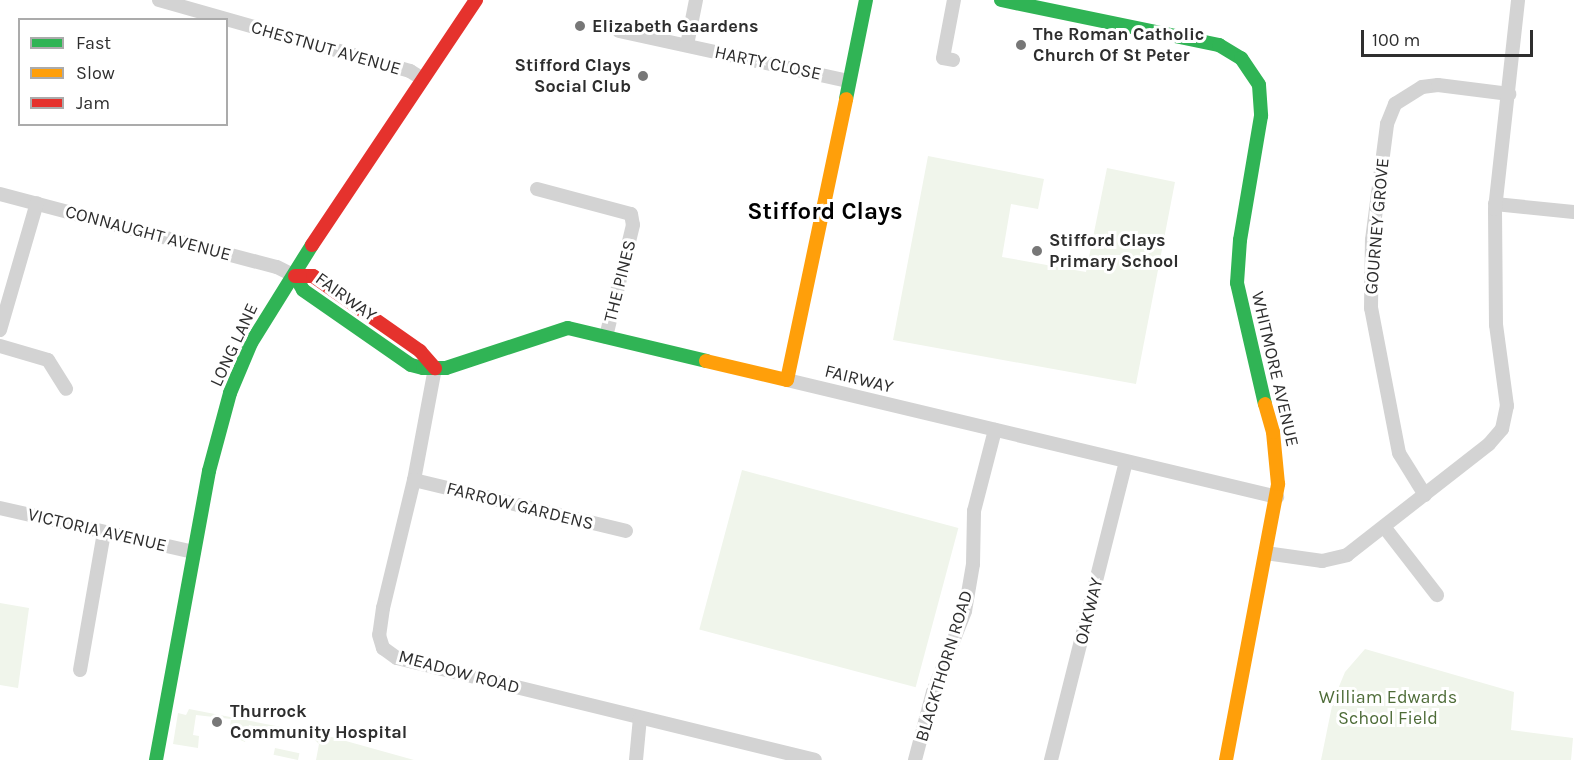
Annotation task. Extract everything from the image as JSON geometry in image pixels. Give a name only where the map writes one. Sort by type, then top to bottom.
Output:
[{"type":"street","name":"CHESTNUT AVENUE","points":[[159,0],[223,18]]},
{"type":"street","name":"LONG LANE","points":[[156,760],[209,471],[230,393],[266,316],[295,276],[303,258],[476,0]]},
{"type":"street","points":[[687,45],[696,0]]},
{"type":"street","points":[[787,380],[866,0]]},
{"type":"street","points":[[953,60],[943,58],[954,0]]},
{"type":"street","name":"WHITMORE AVENUE","points":[[1001,0],[1027,2],[1219,45],[1241,58],[1254,75],[1262,110],[1240,240],[1237,284],[1242,319],[1277,451],[1277,497],[1226,760]]},
{"type":"street","points":[[1266,553],[1310,561],[1335,560],[1385,528],[1489,444],[1506,418],[1496,325],[1495,204],[1518,0]]},
{"type":"street","name":"CHESTNUT AVENUE","points":[[228,20],[410,71],[423,79]]},
{"type":"street","name":"HARTY CLOSE","points":[[619,31],[849,81]]},
{"type":"street","name":"GOURNEY GROVE","points":[[1425,495],[1399,453],[1371,308],[1372,240],[1387,124],[1395,104],[1422,87],[1438,85],[1509,94]]},
{"type":"street","name":"THE PINES","points":[[537,189],[631,214],[633,225],[606,337]]},
{"type":"street","name":"CONNAUGHT AVENUE","points":[[0,194],[277,267],[295,276]]},
{"type":"street","points":[[0,330],[37,203]]},
{"type":"street","points":[[1495,204],[1574,212]]},
{"type":"street","name":"FAIRWAY","points":[[295,276],[314,276],[420,351],[435,368],[461,363],[549,331],[568,328],[1277,497]]},
{"type":"street","points":[[0,346],[48,360],[66,389]]},
{"type":"street","name":"MEADOW ROAD","points":[[435,368],[414,480],[383,608],[379,635],[383,648],[397,658],[815,760]]},
{"type":"street","name":"BLACKTHORN ROAD","points":[[915,760],[933,692],[965,611],[973,564],[974,511],[995,430]]},
{"type":"street","name":"OAKWAY","points":[[1051,760],[1126,462]]},
{"type":"street","name":"FARROW GARDENS","points":[[414,480],[626,531]]},
{"type":"street","name":"VICTORIA AVENUE","points":[[0,508],[194,552]]},
{"type":"street","points":[[1385,528],[1437,595]]},
{"type":"street","points":[[80,670],[104,533]]},
{"type":"street","points":[[636,760],[640,718]]},
{"type":"green space","points":[[928,156],[1044,179],[1038,209],[1011,204],[1002,257],[1086,272],[1107,168],[1175,182],[1136,384],[893,340]]},
{"type":"green space","points":[[742,470],[958,528],[916,687],[699,629]]},
{"type":"green space","points":[[0,603],[29,608],[18,688],[0,685]]},
{"type":"green space","name":"William Edwards School Field","points":[[1365,649],[1514,692],[1511,730],[1573,738],[1571,760],[1321,760],[1333,701],[1345,672]]},
{"type":"green space","points":[[189,709],[328,736],[414,760],[316,760],[319,744],[313,738],[249,725],[245,742],[238,739],[239,727],[230,726],[231,719],[196,715],[193,735],[199,736],[198,748],[173,744],[178,713],[186,715]]},
{"type":"green space","points":[[275,748],[299,753],[298,760],[274,755]]},
{"type":"traffic: fast","points":[[846,99],[866,0]]},
{"type":"traffic: fast","points":[[1001,0],[1219,45],[1241,58],[1259,85],[1261,116],[1240,240],[1237,283],[1265,404]]},
{"type":"traffic: fast","points":[[156,760],[209,471],[230,393],[251,343],[312,245]]},
{"type":"traffic: fast","points":[[295,276],[303,290],[411,365],[423,368],[446,368],[568,328],[706,361]]},
{"type":"traffic: slow","points":[[706,361],[787,380],[846,99]]},
{"type":"traffic: slow","points":[[1226,760],[1278,484],[1273,432],[1265,404]]},
{"type":"traffic: jam","points":[[312,245],[476,0]]},
{"type":"traffic: jam","points":[[295,276],[313,276],[420,351],[435,368]]},
{"type":"place","name":"Elizabeth Gaardens","points":[[580,26]]},
{"type":"place","name":"The Roman Catholic Church Of St Peter","points":[[1021,45]]},
{"type":"place","name":"Stifford Clays Social Club","points":[[643,76]]},
{"type":"place","name":"Stifford Clays Primary School","points":[[1037,251]]},
{"type":"place","name":"Thurrock Community Hospital","points":[[217,722]]},
{"type":"district","name":"Stifford Clays","points":[[825,212]]}]
